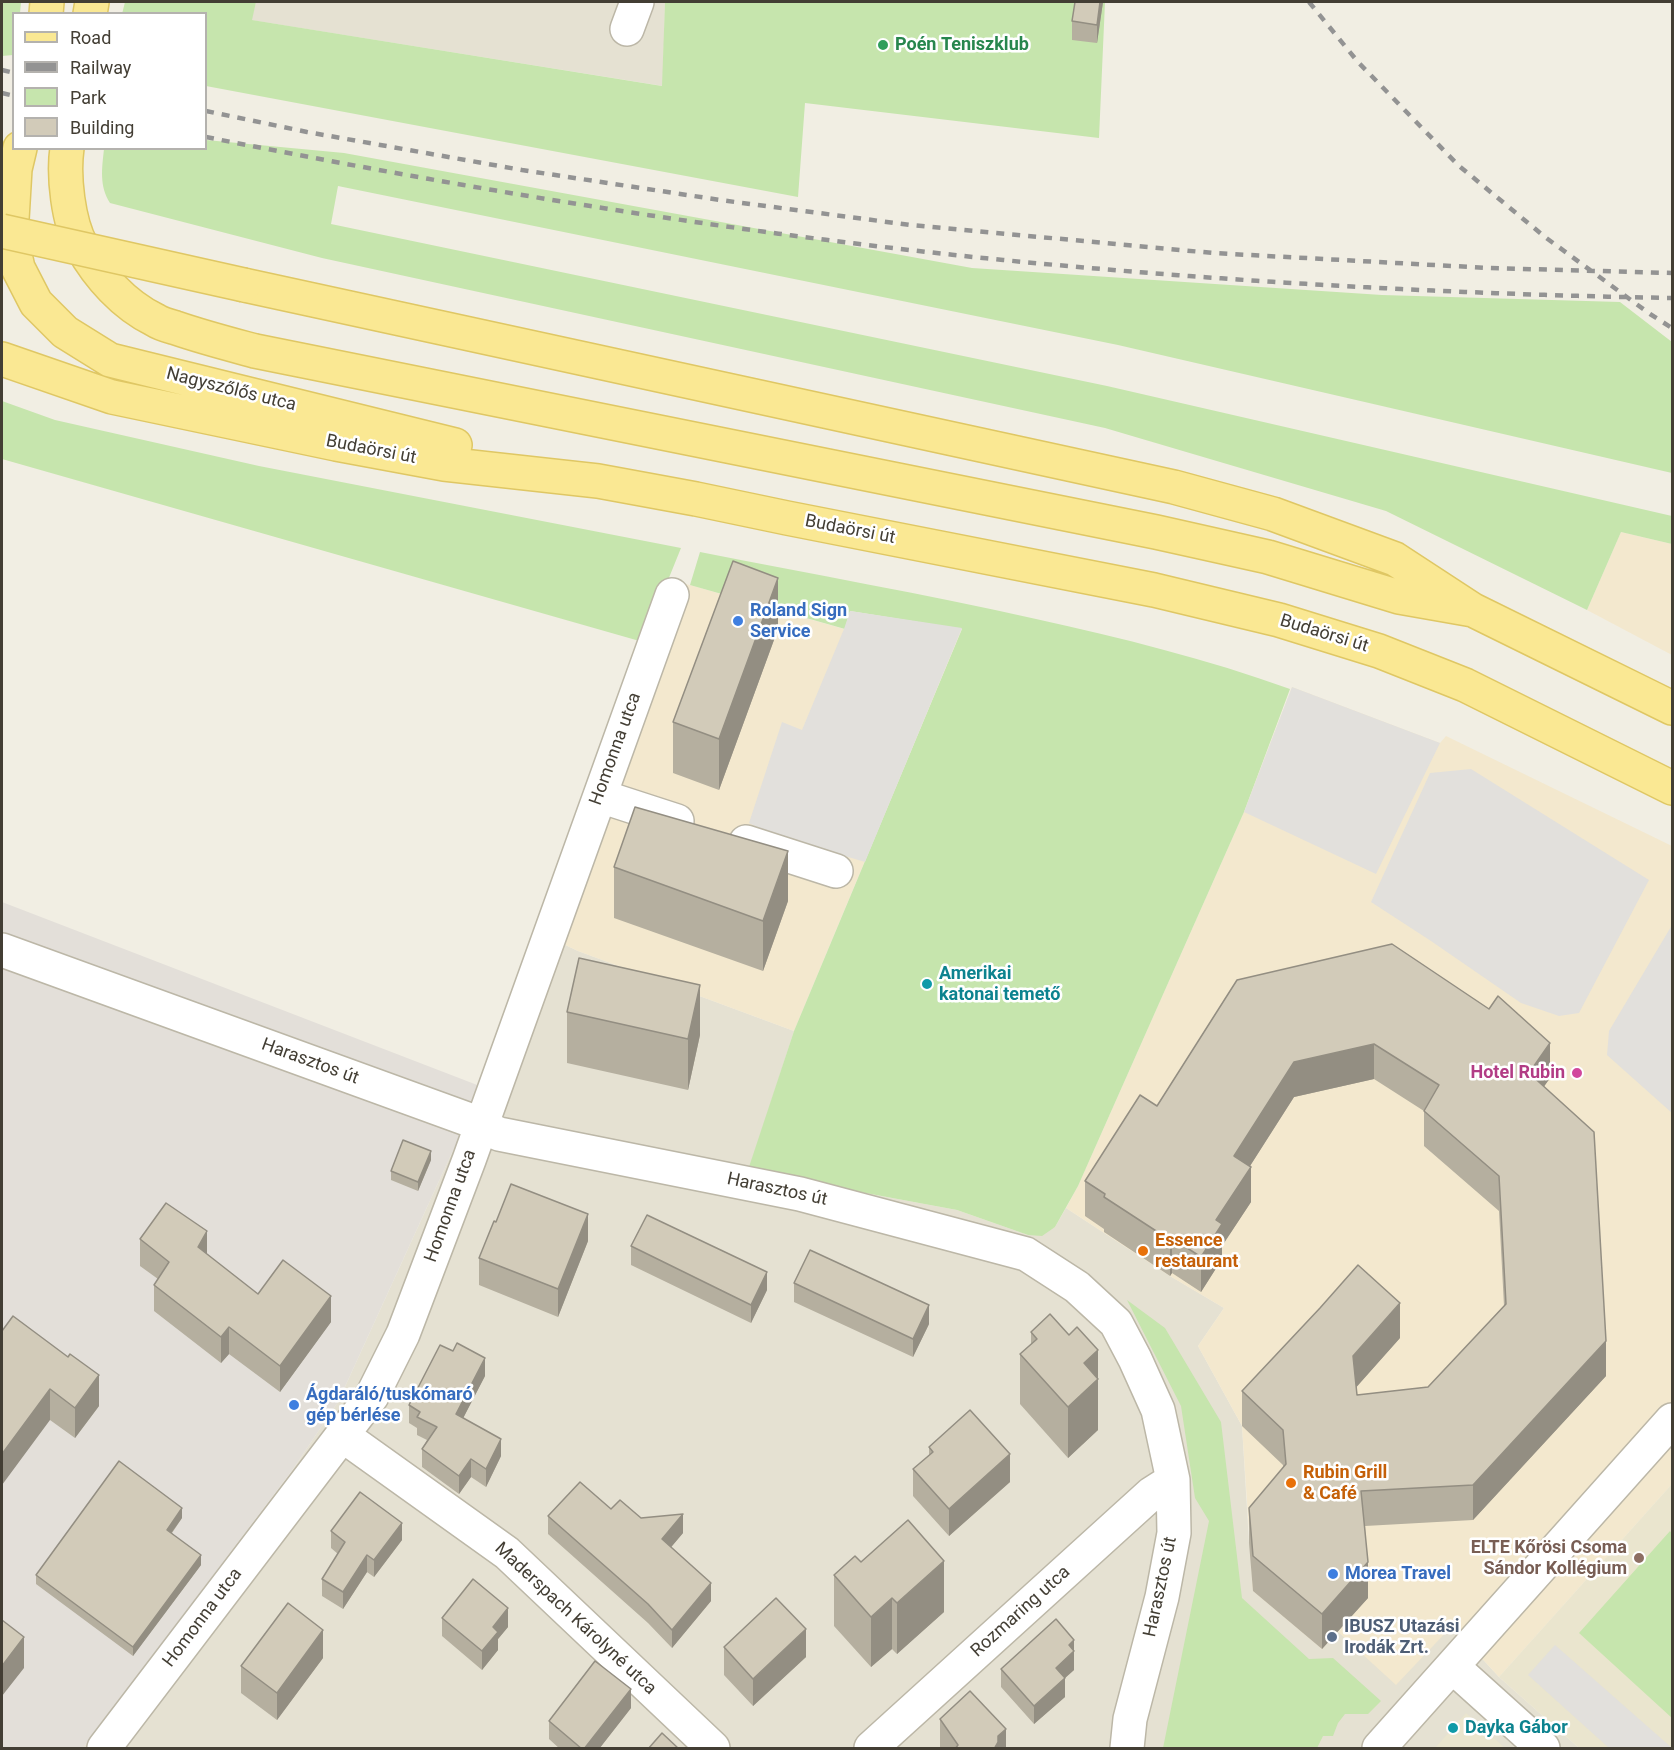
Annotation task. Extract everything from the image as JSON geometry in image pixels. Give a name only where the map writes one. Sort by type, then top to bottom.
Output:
[{"type":"main road","name":"Nagyszőlős utca","points":[[20,150],[15,169],[11,236],[18,268],[36,303],[64,332],[110,360],[598,481]]},
{"type":"main road","points":[[68,150],[67,192],[71,218],[81,245],[97,270],[126,301],[154,320],[194,335],[255,351],[1156,532],[1268,557],[1399,597],[1473,610]]},
{"type":"main road","points":[[2,231],[1174,487],[1273,514],[1395,559],[1473,610],[1672,708]]},
{"type":"main road","name":"Budaörsi út","points":[[2,359],[112,397],[336,444],[444,464],[598,481],[696,499],[1154,590],[1279,620],[1379,651],[1465,685],[1672,788]]},
{"type":"street","name":"Homonna utca","points":[[104,1749],[372,1396],[403,1334],[481,1126],[672,595]]},
{"type":"street","points":[[600,796],[836,871]]},
{"type":"street","name":"Harasztos út","points":[[2,950],[499,1134],[800,1194],[1026,1254],[1077,1287],[1116,1323],[1135,1359],[1158,1410],[1173,1480],[1174,1533],[1161,1597],[1130,1719],[1127,1749]]},
{"type":"street","points":[[1379,1749],[1672,1420]]},
{"type":"street","name":"Maderspach Károlyné utca","points":[[342,1435],[507,1553],[713,1749]]},
{"type":"street","name":"Rozmaring utca","points":[[871,1749],[1151,1494],[1173,1480]]},
{"type":"street","points":[[1453,1667],[1543,1749]]},
{"type":"shaded area","points":[[256,2],[665,2],[663,86],[251,20]]},
{"type":"shaded area","points":[[1621,532],[1672,544],[1672,655],[1587,610]]},
{"type":"shaded area","points":[[668,581],[690,585],[844,629],[962,628],[794,1031],[578,951],[540,933]]},
{"type":"shaded area","points":[[850,611],[962,628],[865,862],[768,833],[749,823],[782,722],[802,730]]},
{"type":"shaded area","points":[[1292,687],[1440,743],[1446,736],[1672,846],[1672,1484],[1499,1677],[1452,1626],[1396,1685],[1338,1632],[1322,1649],[1253,1591],[1242,1426],[1198,1346],[1224,1308],[1170,1276],[1066,1208],[1078,1186],[1244,812]]},
{"type":"shaded area","points":[[1292,687],[1440,743],[1376,874],[1244,812]]},
{"type":"shaded area","points":[[1471,769],[1649,880],[1579,1013],[1559,1016],[1521,1003],[1371,902],[1430,773]]},
{"type":"shaded area","points":[[2,902],[485,1088],[449,1159],[338,1402],[291,1472],[83,1748],[2,1748]]},
{"type":"shaded area","points":[[1672,925],[1672,1113],[1607,1055],[1609,1031]]},
{"type":"shaded area","points":[[540,933],[578,951],[794,1031],[750,1167],[860,1192],[957,1210],[1028,1235],[1055,1227],[1066,1208],[1170,1276],[1224,1308],[1198,1346],[1242,1426],[1249,1543],[1321,1649],[1338,1631],[1452,1626],[1499,1677],[1579,1748],[83,1748],[291,1472],[338,1402],[449,1159],[485,1088]]},
{"type":"shaded area","name":"ELTE Kőrösi Csoma Sándor Kollégium","points":[[1672,1484],[1672,1748],[1579,1748],[1499,1677]]},
{"type":"shaded area","points":[[1555,1645],[1672,1748],[1609,1748],[1528,1675]]},
{"type":"shaded area","points":[[1466,1713],[1505,1748],[1435,1748]]},
{"type":"green space","points":[[2,2],[21,3],[20,12],[12,12],[12,55],[2,56]]},
{"type":"green space","points":[[125,2],[256,2],[252,20],[662,86],[665,2],[1105,2],[1099,138],[805,103],[798,197],[207,86],[207,12],[122,12]]},
{"type":"green space","points":[[207,140],[344,153],[972,268],[1382,295],[1620,302],[1672,342],[1672,473],[1118,345],[338,186],[331,224],[1107,386],[1672,516],[1672,544],[1621,532],[1587,610],[1386,511],[1105,428],[322,258],[110,203],[104,190],[102,170],[104,150],[207,150]]},
{"type":"green space","points":[[2,401],[55,420],[259,466],[681,548],[643,642],[2,459]]},
{"type":"green space","points":[[700,552],[1068,626],[1196,659],[1290,689],[1244,812],[1078,1186],[1055,1227],[1042,1236],[1028,1235],[957,1210],[860,1192],[749,1167],[794,1031],[962,629],[850,611],[845,629],[690,585]]},
{"type":"green space","points":[[1127,1300],[1165,1328],[1221,1422],[1242,1598],[1309,1659],[1333,1658],[1381,1701],[1368,1714],[1345,1714],[1338,1723],[1333,1736],[1323,1736],[1317,1748],[1163,1748],[1209,1521],[1195,1498],[1181,1406]]},
{"type":"green space","points":[[1670,1531],[1672,1534],[1672,1718],[1579,1633]]},
{"type":"building","points":[[1075,2],[1100,2],[1097,25],[1072,21]]},
{"type":"building","points":[[733,561],[778,578],[719,739],[673,722]]},
{"type":"building","points":[[635,807],[788,851],[763,921],[614,867]]},
{"type":"building","points":[[1392,944],[1489,1009],[1498,996],[1550,1043],[1529,1073],[1594,1132],[1606,1341],[1473,1485],[1361,1491],[1368,1562],[1322,1614],[1253,1556],[1249,1508],[1286,1464],[1283,1430],[1242,1391],[1358,1265],[1400,1303],[1353,1356],[1357,1395],[1428,1387],[1506,1304],[1499,1176],[1424,1111],[1439,1085],[1374,1044],[1294,1062],[1234,1156],[1251,1167],[1216,1220],[1222,1224],[1201,1257],[1172,1238],[1170,1240],[1104,1197],[1105,1194],[1085,1181],[1140,1095],[1157,1106],[1237,980]]},
{"type":"building","points":[[579,958],[700,985],[688,1039],[567,1012]]},
{"type":"building","points":[[403,1140],[431,1151],[418,1182],[391,1171]]},
{"type":"building","points":[[511,1184],[588,1214],[558,1289],[479,1258]]},
{"type":"building","points":[[166,1203],[207,1231],[198,1247],[258,1294],[283,1260],[331,1296],[280,1366],[229,1327],[221,1337],[154,1285],[169,1262],[140,1239]]},
{"type":"building","points":[[647,1215],[767,1272],[751,1305],[631,1246]]},
{"type":"building","points":[[810,1250],[929,1305],[913,1339],[794,1283]]},
{"type":"building","points":[[1050,1314],[1069,1335],[1077,1327],[1098,1350],[1084,1363],[1098,1379],[1068,1407],[1020,1354],[1037,1339],[1031,1332]]},
{"type":"building","points":[[13,1316],[68,1357],[70,1354],[99,1375],[75,1408],[50,1389],[2,1454],[2,1331]]},
{"type":"building","points":[[457,1343],[485,1358],[456,1414],[501,1439],[486,1469],[471,1459],[459,1476],[422,1449],[437,1427],[417,1417],[420,1412],[409,1405],[440,1345],[453,1351]]},
{"type":"building","points":[[970,1410],[1010,1454],[949,1509],[913,1469],[933,1452],[929,1447]]},
{"type":"building","points":[[119,1461],[182,1508],[167,1530],[201,1555],[133,1647],[36,1575]]},
{"type":"building","points":[[580,1482],[611,1509],[620,1500],[641,1518],[683,1514],[662,1539],[711,1583],[672,1630],[648,1604],[548,1516]]},
{"type":"building","points":[[360,1492],[402,1523],[374,1560],[367,1555],[343,1592],[322,1579],[345,1542],[331,1531]]},
{"type":"building","points":[[908,1520],[944,1561],[897,1603],[892,1598],[871,1617],[834,1575],[855,1556],[861,1562]]},
{"type":"building","points":[[473,1579],[508,1608],[493,1627],[498,1632],[482,1651],[442,1618]]},
{"type":"building","points":[[776,1598],[806,1629],[753,1679],[724,1647]]},
{"type":"building","points":[[288,1603],[323,1630],[277,1693],[241,1666]]},
{"type":"building","points":[[1056,1619],[1074,1640],[1069,1645],[1074,1651],[1056,1668],[1065,1678],[1034,1706],[1001,1669]]},
{"type":"building","points":[[2,1620],[24,1637],[2,1666]]},
{"type":"building","points":[[595,1661],[631,1689],[582,1749],[549,1721]]},
{"type":"building","points":[[970,1691],[1006,1729],[998,1736],[994,1749],[955,1749],[958,1745],[940,1719]]},
{"type":"building","points":[[662,1733],[679,1749],[648,1749]]},
{"type":"railway","points":[[1309,2],[1358,62],[1458,165],[1545,237],[1672,328]]},
{"type":"railway","points":[[2,70],[12,72]]},
{"type":"railway","points":[[2,93],[12,96]]},
{"type":"railway","points":[[207,111],[307,132],[522,170],[720,200],[910,225],[1213,253],[1489,268],[1672,273]]},
{"type":"railway","points":[[207,137],[496,191],[788,235],[983,258],[1327,285],[1672,298]]},
{"type":"place","name":"Poén Teniszklub","points":[[883,45]]},
{"type":"place","name":"Roland Sign Service","points":[[738,621]]},
{"type":"place","name":"Amerikai katonai temető","points":[[927,984]]},
{"type":"place","name":"Hotel Rubin","points":[[1577,1073]]},
{"type":"place","name":"Essence restaurant","points":[[1143,1251]]},
{"type":"place","name":"Ágdaráló/tuskómaró gép bérlése","points":[[294,1405]]},
{"type":"place","name":"Rubin Grill & Café","points":[[1291,1483]]},
{"type":"place","name":"ELTE Kőrösi Csoma Sándor Kollégium","points":[[1639,1558]]},
{"type":"place","name":"Morea Travel","points":[[1333,1574]]},
{"type":"place","name":"IBUSZ Utazási Irodák Zrt.","points":[[1332,1637]]},
{"type":"place","name":"Dayka Gábor","points":[[1453,1728]]}]
